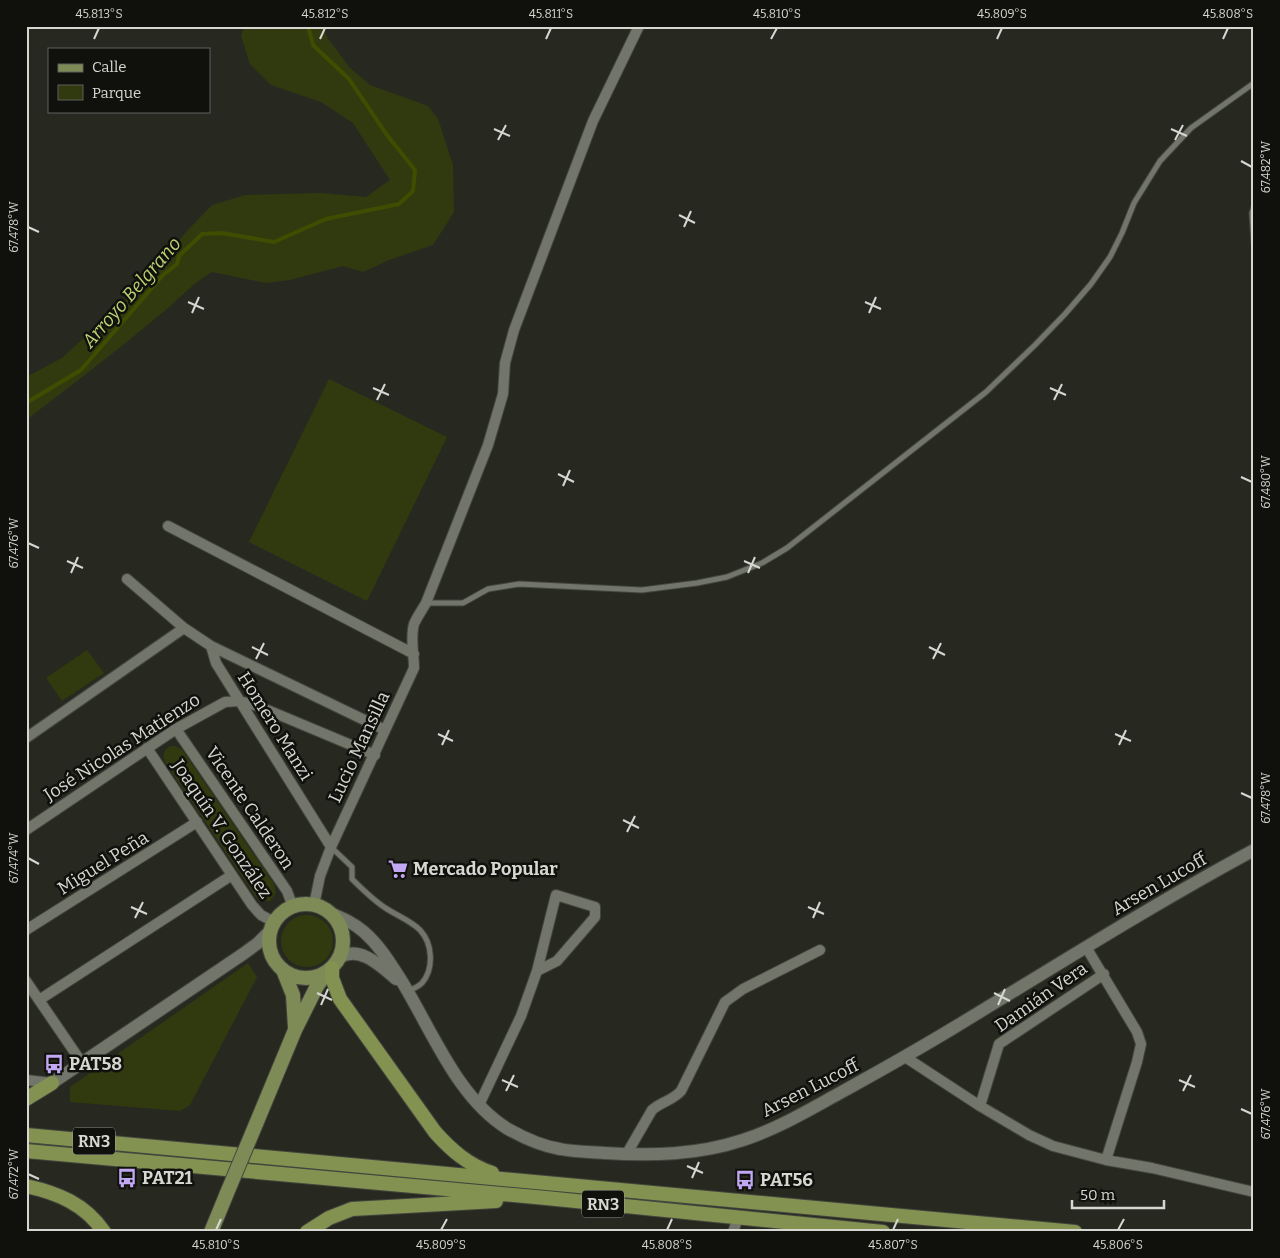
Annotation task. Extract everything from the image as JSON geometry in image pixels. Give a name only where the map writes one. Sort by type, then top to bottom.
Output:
[{"type":"highway","points":[[333,966],[332,978],[340,999],[435,1132],[459,1156],[481,1169],[493,1174],[522,1180]]},
{"type":"highway","points":[[26,1099],[52,1082]]},
{"type":"highway","name":"RN3","points":[[26,1135],[1075,1232]]},
{"type":"highway","name":"RN3","points":[[26,1152],[546,1198],[882,1232]]},
{"type":"highway","points":[[26,1186],[59,1195],[76,1204],[92,1216],[104,1232]]},
{"type":"highway","points":[[308,1232],[337,1214],[359,1208],[546,1198]]},
{"type":"main road","points":[[211,1232],[295,1030],[317,986],[333,966],[343,946],[343,934],[338,922],[330,913],[314,905],[307,904],[293,907],[280,916],[273,926],[269,941],[271,952],[283,970],[293,995],[295,1030]]},
{"type":"main road","points":[[283,970],[294,976],[305,978],[316,977],[333,966]]},
{"type":"street","name":"Lucio Mansilla","points":[[314,905],[320,876],[331,847],[414,668],[412,636],[414,624],[426,603],[488,445],[503,394],[505,363],[514,330],[593,121],[639,26]]},
{"type":"street","points":[[168,526],[414,654]]},
{"type":"street","points":[[127,579],[184,628],[211,646],[385,730]]},
{"type":"street","points":[[26,738],[184,628]]},
{"type":"street","name":"Homero Manzi","points":[[211,646],[216,663],[331,847]]},
{"type":"street","points":[[239,701],[274,712],[375,755]]},
{"type":"street","name":"José Nicolas Matienzo","points":[[26,830],[176,729],[224,702],[239,701]]},
{"type":"street","name":"Vicente Calderon","points":[[176,729],[287,891],[293,907]]},
{"type":"street","name":"Joaquín V. González","points":[[148,748],[256,910],[273,926]]},
{"type":"street","name":"Miguel Peña","points":[[26,930],[197,822]]},
{"type":"street","name":"Arsen Lucoff","points":[[330,913],[349,921],[376,943],[406,988],[453,1071],[479,1105],[502,1125],[533,1142],[560,1150],[626,1155],[689,1152],[744,1140],[786,1122],[905,1057],[1086,947],[1254,850]]},
{"type":"street","points":[[39,1000],[232,875]]},
{"type":"street","points":[[479,1105],[521,1016],[537,971],[556,895],[595,907],[595,917],[557,961],[537,971]]},
{"type":"street","points":[[26,1080],[52,1082],[243,954],[258,943],[273,926]]},
{"type":"street","points":[[1086,947],[1104,974],[1137,1032],[1141,1044],[1138,1062],[1106,1160]]},
{"type":"street","points":[[626,1155],[652,1110],[657,1105],[675,1098],[681,1090],[725,1002],[743,988],[820,950]]},
{"type":"street","name":"Arsen Lucoff","points":[[333,966],[342,956],[353,954],[367,957],[374,960],[406,988]]},
{"type":"street","name":"Damián Vera","points":[[980,1106],[999,1044],[1104,974]]},
{"type":"street","points":[[26,981],[82,1063]]},
{"type":"street","points":[[905,1057],[980,1106],[1029,1135],[1053,1146],[1106,1160],[1152,1168],[1254,1192]]},
{"type":"street","points":[[733,1232],[738,1218]]},
{"type":"lane","points":[[426,603],[463,603],[488,589],[519,584],[642,590],[678,586],[727,577],[762,563],[787,548],[986,392],[1035,345],[1066,314],[1110,257],[1134,203],[1160,161],[1191,128],[1254,83]]},
{"type":"lane","points":[[1254,207],[1252,213],[1254,243]]},
{"type":"lane","points":[[331,847],[352,867],[352,879],[367,894],[420,931],[428,942],[430,967],[426,977],[420,985],[406,988]]},
{"type":"green space","points":[[244,26],[322,26],[327,37],[349,67],[370,85],[428,106],[438,119],[453,165],[454,212],[433,245],[389,260],[363,272],[343,266],[290,280],[266,283],[212,272],[192,286],[112,354],[26,420],[26,377],[62,358],[139,287],[212,205],[245,195],[321,193],[366,197],[390,180],[353,123],[321,102],[271,85],[250,64],[241,36]]},
{"type":"green space","points":[[329,379],[447,437],[367,601],[249,542]]},
{"type":"green space","points":[[87,650],[104,673],[62,701],[46,678]]},
{"type":"green space","points":[[170,746],[176,746],[183,751],[274,884],[276,893],[270,901],[262,901],[256,897],[165,762],[164,753]]},
{"type":"green space","points":[[302,915],[312,915],[326,922],[333,936],[333,946],[326,960],[312,967],[302,967],[292,963],[285,956],[281,946],[281,936],[285,926],[292,919]]},
{"type":"green space","points":[[248,963],[257,977],[190,1105],[180,1111],[70,1102],[70,1087]]},
{"type":"waterway","name":"Arroyo Belgrano","points":[[26,403],[81,370],[163,275],[177,264],[179,256],[202,234],[222,233],[274,242],[326,219],[399,204],[413,191],[415,170],[387,135],[349,79],[313,45],[308,26]]},
{"type":"place","name":"Mercado Popular","points":[[398,869]]},
{"type":"place","name":"PAT58","points":[[54,1064]]},
{"type":"place","name":"PAT21","points":[[127,1178]]},
{"type":"place","name":"PAT56","points":[[745,1180]]}]
